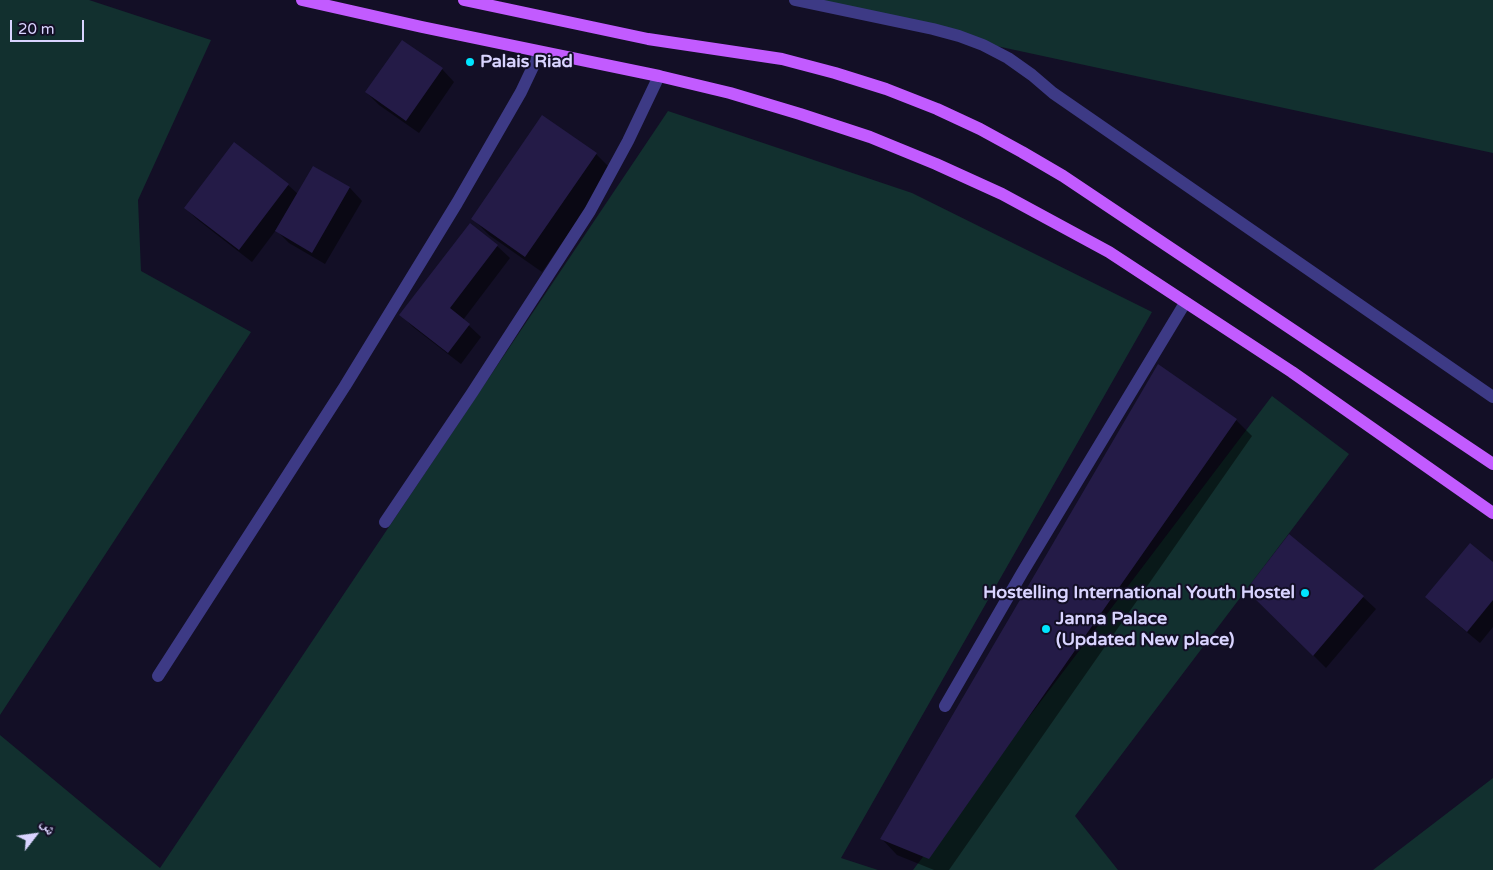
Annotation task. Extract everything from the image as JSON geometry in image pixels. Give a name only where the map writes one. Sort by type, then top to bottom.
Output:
[{"type":"main road","points":[[302,0],[422,28],[659,76],[730,93],[870,137],[936,164],[1002,194],[1109,252],[1185,303],[1235,333],[1493,513]]},
{"type":"main road","points":[[464,0],[648,39],[782,59],[886,89],[937,109],[980,129],[1063,176],[1493,464]]},
{"type":"street","points":[[795,0],[959,36],[983,45],[1008,58],[1053,93],[1493,396]]},
{"type":"street","points":[[158,676],[345,386],[457,203],[521,92],[540,52]]},
{"type":"street","points":[[385,522],[472,393],[590,211],[628,141],[659,76]]},
{"type":"street","points":[[945,706],[1027,565],[1185,303]]},
{"type":"green space","points":[[0,0],[89,0],[211,40],[138,200],[141,271],[251,332],[0,715]]},
{"type":"green space","points":[[805,0],[1493,0],[1493,153],[950,36]]},
{"type":"green space","points":[[668,111],[912,193],[1152,312],[841,858],[878,870],[0,870],[0,735],[160,868]]},
{"type":"green space","points":[[1272,396],[1349,454],[1075,816],[1118,870],[913,870]]},
{"type":"green space","points":[[1493,778],[1493,870],[1373,870]]},
{"type":"building","points":[[402,40],[443,68],[406,121],[365,92]]},
{"type":"building","points":[[542,115],[597,153],[525,257],[471,219]]},
{"type":"building","points":[[234,142],[289,184],[239,250],[184,208]]},
{"type":"building","points":[[313,166],[350,187],[312,253],[275,231]]},
{"type":"building","points":[[470,223],[498,245],[450,308],[470,324],[448,353],[399,315]]},
{"type":"building","name":"Janna Palace (Updated New place)","points":[[1158,364],[1237,419],[929,859],[880,839]]},
{"type":"building","name":"Hostelling International Youth Hostel","points":[[1289,534],[1364,596],[1313,656],[1246,590]]},
{"type":"building","points":[[1470,543],[1493,562],[1493,600],[1467,632],[1425,597]]},
{"type":"place","name":"Palais Riad","points":[[470,62]]},
{"type":"place","name":"Hostelling International Youth Hostel","points":[[1305,593]]},
{"type":"place","name":"Janna Palace (Updated New place)","points":[[1046,629]]}]
